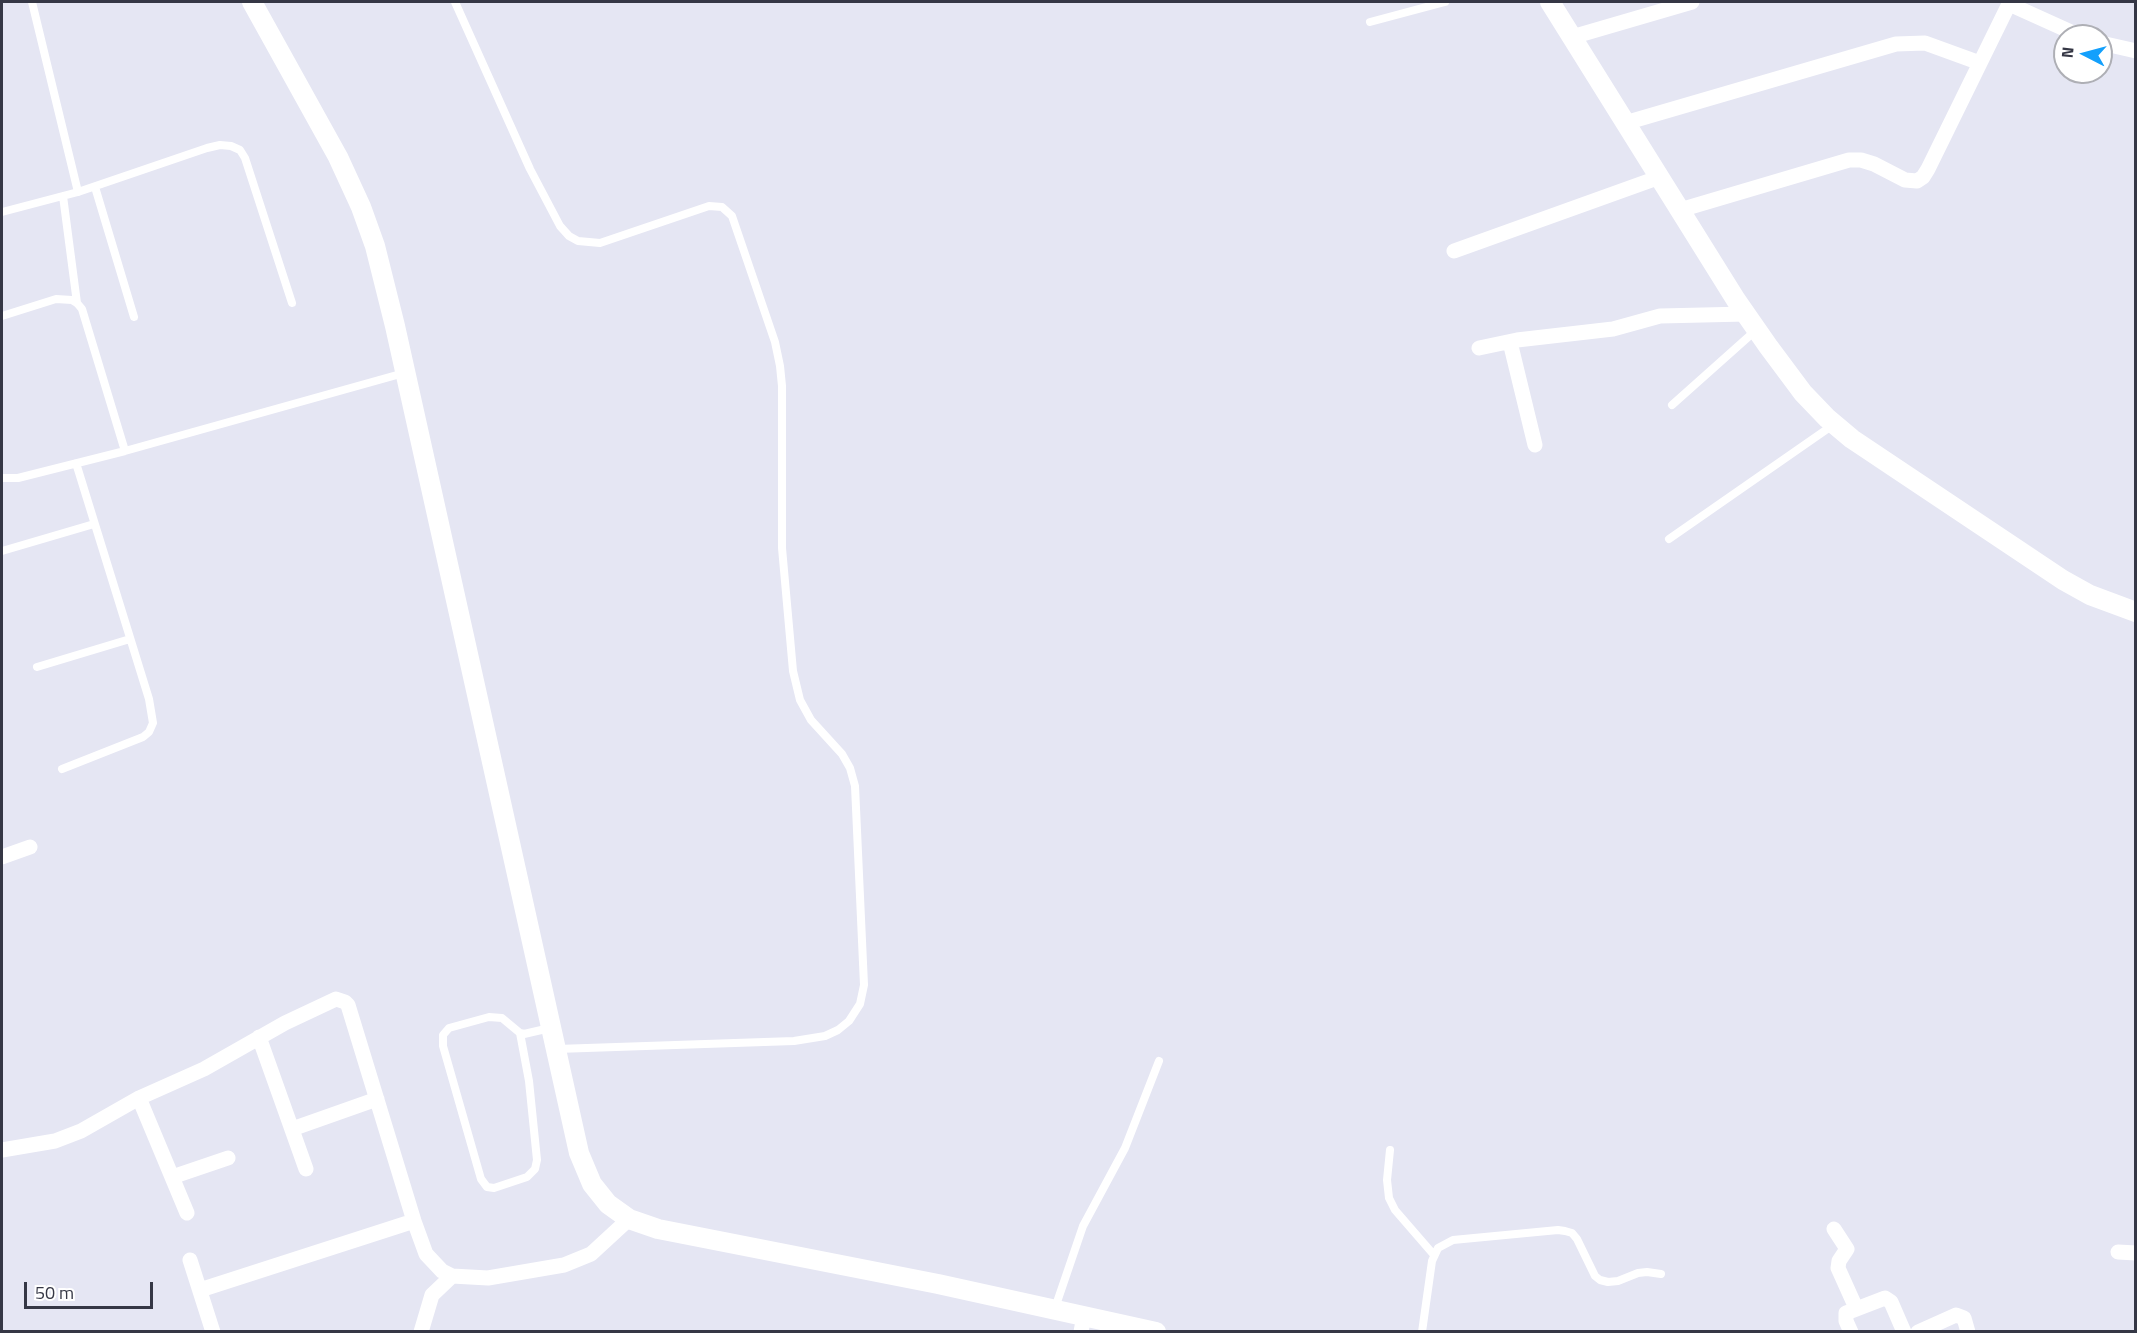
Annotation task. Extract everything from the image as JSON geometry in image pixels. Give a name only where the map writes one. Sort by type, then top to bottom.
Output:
[{"type":"street","points":[[252,2],[338,157],[361,207],[386,286],[579,1153],[592,1184],[608,1204],[629,1219],[658,1229],[1054,1309],[1083,1324],[1156,1332]]},
{"type":"street","points":[[1550,2],[1572,38],[1640,119],[1660,177],[1694,206],[1751,322],[1803,393],[1852,439],[2063,580],[2090,595],[2136,612]]},
{"type":"street","points":[[1572,38],[1692,2]]},
{"type":"street","points":[[1694,206],[1848,160],[1861,160],[1905,180],[1917,181],[1928,169],[2010,3],[2055,24]]},
{"type":"street","points":[[1640,119],[1896,44],[1925,43],[1980,63]]},
{"type":"street","points":[[2113,46],[2136,51]]},
{"type":"street","points":[[1454,251],[1660,177]]},
{"type":"street","points":[[1479,348],[1613,329],[1672,315],[1751,322]]},
{"type":"street","points":[[1510,342],[1535,445]]},
{"type":"street","points":[[2,857],[30,847]]},
{"type":"street","points":[[2,1150],[68,1137],[139,1098],[204,1069],[260,1037],[336,999],[345,1002],[414,1221],[430,1259],[442,1271],[452,1276],[488,1278],[564,1265],[600,1248],[629,1219]]},
{"type":"street","points":[[260,1037],[306,1169]]},
{"type":"street","points":[[139,1098],[187,1213]]},
{"type":"street","points":[[292,1129],[377,1099]]},
{"type":"street","points":[[172,1177],[228,1158]]},
{"type":"street","points":[[200,1290],[414,1221]]},
{"type":"street","points":[[1834,1229],[1847,1249],[1839,1261],[1838,1268],[1856,1308]]},
{"type":"street","points":[[2118,1252],[2136,1253]]},
{"type":"street","points":[[190,1260],[213,1332]]},
{"type":"street","points":[[424,1330],[432,1295],[452,1276]]},
{"type":"street","points":[[1851,1332],[1845,1315],[1881,1298],[1889,1299],[1904,1332]]},
{"type":"street","points":[[1918,1332],[1956,1314],[1964,1318],[1968,1332]]},
{"type":"lane","points":[[32,2],[78,192]]},
{"type":"lane","points":[[455,2],[530,169],[560,226],[569,236],[578,241],[600,243],[708,206],[722,207],[732,216],[775,342],[780,366],[782,548],[793,671],[800,700],[811,720],[842,753],[850,768],[855,786],[864,985],[860,1004],[849,1021],[838,1030],[825,1036],[794,1041],[556,1049]]},
{"type":"lane","points":[[1370,22],[1445,2]]},
{"type":"lane","points":[[2,212],[95,187],[207,148],[231,146],[240,150],[245,158],[292,303]]},
{"type":"lane","points":[[95,187],[134,317]]},
{"type":"lane","points":[[63,196],[77,303]]},
{"type":"lane","points":[[2,316],[56,299],[72,300],[77,303],[82,309],[125,451]]},
{"type":"lane","points":[[1672,405],[1751,322]]},
{"type":"lane","points":[[2,478],[18,478],[125,451],[405,373]]},
{"type":"lane","points":[[1669,538],[1834,424]]},
{"type":"lane","points":[[62,769],[134,742],[149,732],[153,723],[152,712],[76,463]]},
{"type":"lane","points":[[2,551],[94,524]]},
{"type":"lane","points":[[37,667],[130,639]]},
{"type":"lane","points":[[520,1033],[529,1082],[537,1160],[535,1169],[527,1178],[494,1188],[487,1187],[481,1179],[443,1046],[443,1035],[449,1028],[496,1017],[507,1021],[520,1033],[528,1034],[551,1028]]},
{"type":"lane","points":[[1054,1309],[1083,1226],[1125,1148],[1159,1061]]},
{"type":"lane","points":[[1390,1150],[1387,1180],[1389,1198],[1395,1210],[1434,1255]]},
{"type":"lane","points":[[1422,1332],[1434,1255],[1444,1244],[1453,1240],[1558,1230],[1572,1233],[1594,1276],[1600,1280],[1618,1281],[1647,1272],[1661,1274]]}]
